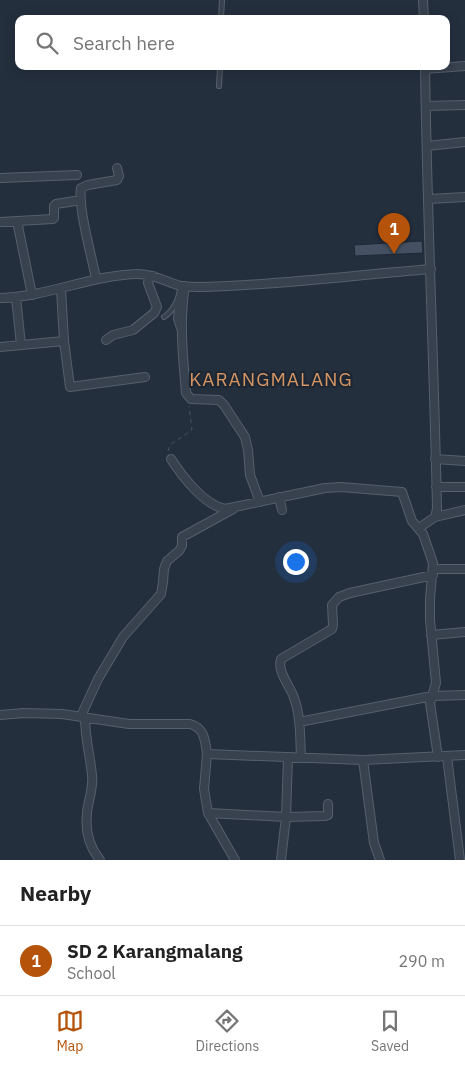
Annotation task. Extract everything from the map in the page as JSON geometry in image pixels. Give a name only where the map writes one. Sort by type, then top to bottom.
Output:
[{"type":"street","points":[[422,0],[424,15]]},
{"type":"street","points":[[450,66],[465,66]]},
{"type":"street","points":[[425,70],[431,269],[430,313],[435,418],[437,512],[435,517]]},
{"type":"street","points":[[426,106],[465,105]]},
{"type":"street","points":[[427,146],[465,142]]},
{"type":"street","points":[[96,279],[80,195],[83,186],[117,180],[119,176],[117,168]]},
{"type":"street","points":[[0,178],[77,175]]},
{"type":"street","points":[[429,199],[465,197]]},
{"type":"street","points":[[0,222],[53,219],[54,206],[56,204],[81,200]]},
{"type":"street","points":[[17,221],[32,295]]},
{"type":"street","points":[[0,298],[32,295],[96,279],[130,274],[154,276],[183,286],[244,285],[431,269]]},
{"type":"street","points":[[106,340],[134,330],[154,313],[156,307],[148,283],[150,278],[154,276]]},
{"type":"street","points":[[183,286],[182,336],[186,393],[190,398],[196,400],[218,400],[224,405],[246,441],[250,475],[260,502]]},
{"type":"street","points":[[61,288],[64,341],[70,387],[145,377]]},
{"type":"street","points":[[16,297],[21,345]]},
{"type":"street","points":[[0,347],[64,341]]},
{"type":"street","points":[[435,458],[465,460]]},
{"type":"street","points":[[171,459],[190,485],[220,508],[234,508],[314,489],[333,487],[400,491],[404,495],[412,521],[419,528],[428,547],[433,572],[429,607],[436,683],[430,706],[438,757]]},
{"type":"street","points":[[436,487],[465,488]]},
{"type":"street","points":[[279,497],[282,510]]},
{"type":"street","points":[[100,860],[93,849],[86,829],[92,776],[83,717],[98,679],[123,637],[161,594],[164,569],[167,561],[179,551],[183,535],[234,508]]},
{"type":"street","points":[[419,528],[435,517],[465,510]]},
{"type":"street","points":[[302,758],[300,722],[296,702],[280,666],[281,659],[332,630],[332,605],[339,597],[433,572],[465,569]]},
{"type":"street","points":[[431,635],[465,632]]},
{"type":"street","points":[[300,722],[432,696],[465,695]]},
{"type":"street","points":[[0,715],[62,714],[129,724],[180,724],[200,729],[204,736],[207,754],[204,789],[208,813],[236,860]]},
{"type":"street","points":[[207,754],[363,760],[465,755]]},
{"type":"street","points":[[281,860],[286,817],[288,757]]},
{"type":"street","points":[[447,757],[462,843],[460,860]]},
{"type":"street","points":[[363,760],[374,843],[380,860]]},
{"type":"street","points":[[208,813],[286,817],[326,816],[328,815],[328,804]]},
{"type":"lane","points":[[221,15],[222,0]]},
{"type":"lane","points":[[220,70],[220,86]]},
{"type":"lane","points":[[164,317],[169,314],[178,300],[183,286]]},
{"type":"lane","points":[[178,300],[177,325],[182,336]]},
{"type":"path","points":[[171,459],[168,452],[169,446],[192,430],[188,410],[190,398]]},
{"type":"building","points":[[422,241],[423,253],[355,256],[354,245]]},
{"type":"place","name":"SD 2 Karangmalang","points":[[394,254]]},
{"type":"district","name":"KARANGMALANG","points":[[271,379]]}]
